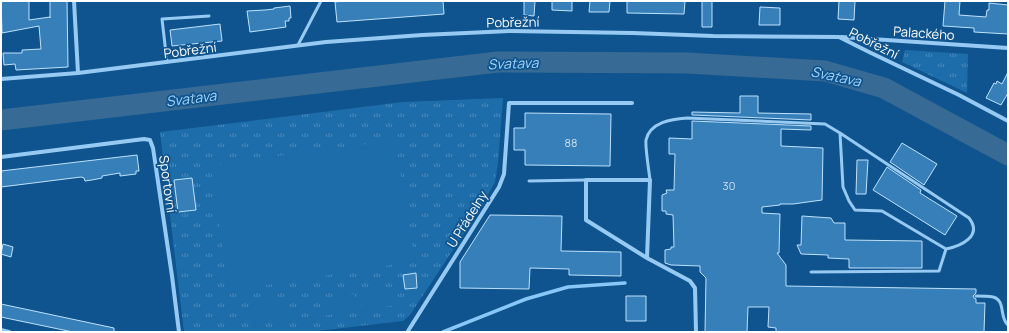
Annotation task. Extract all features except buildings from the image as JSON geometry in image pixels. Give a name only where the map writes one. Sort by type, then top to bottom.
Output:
[{"type":"street","points":[[74,1],[78,73]]},
{"type":"street","name":"Pobřežní","points":[[1,79],[78,73],[326,42],[422,35],[510,31],[713,36],[839,37],[959,95],[1008,121]]},
{"type":"street","name":"Palackého","points":[[839,37],[1008,48]]},
{"type":"street","name":"U Přádelny","points":[[410,332],[499,187],[504,174],[509,103],[632,103]]},
{"type":"street","name":"Sportovní","points":[[1,157],[144,139],[150,140],[153,148],[179,332]]},
{"type":"street","points":[[647,258],[650,180],[586,180],[586,220],[647,258],[690,282],[695,288],[696,332]]},
{"type":"street","points":[[1,330],[9,332]]},
{"type":"street","points":[[402,332],[410,332]]},
{"type":"lane","points":[[298,46],[322,1]]},
{"type":"lane","points":[[167,62],[162,20],[209,16]]},
{"type":"lane","points":[[650,180],[646,140],[651,130],[669,120],[687,118],[825,124],[840,133],[969,218],[974,224],[974,232],[966,242],[956,247],[946,249],[882,211],[855,210],[843,187],[840,133]]},
{"type":"lane","points":[[529,181],[586,180]]},
{"type":"lane","points":[[812,272],[939,271],[946,249]]},
{"type":"lane","points":[[976,296],[994,297],[999,300],[1002,305],[1005,322],[1008,325]]},
{"type":"green space","points":[[905,50],[968,54],[967,93],[902,62]]},
{"type":"green space","points":[[503,98],[495,182],[480,209],[410,315],[403,321],[309,332],[184,332],[160,132],[403,102]]},
{"type":"green space","points":[[395,140],[415,261],[229,291],[211,165]]},
{"type":"green space","points":[[393,287],[396,305],[363,310],[360,293]]},
{"type":"green space","points":[[354,294],[357,310],[322,316],[320,299]]},
{"type":"green space","points":[[284,298],[287,317],[253,321],[251,303]]},
{"type":"waterway","name":"Svatava","points":[[1,120],[498,62],[687,63],[825,71],[884,88],[1008,155]]},
{"type":"waterway","points":[[443,332],[526,299],[568,287],[625,283]]}]
